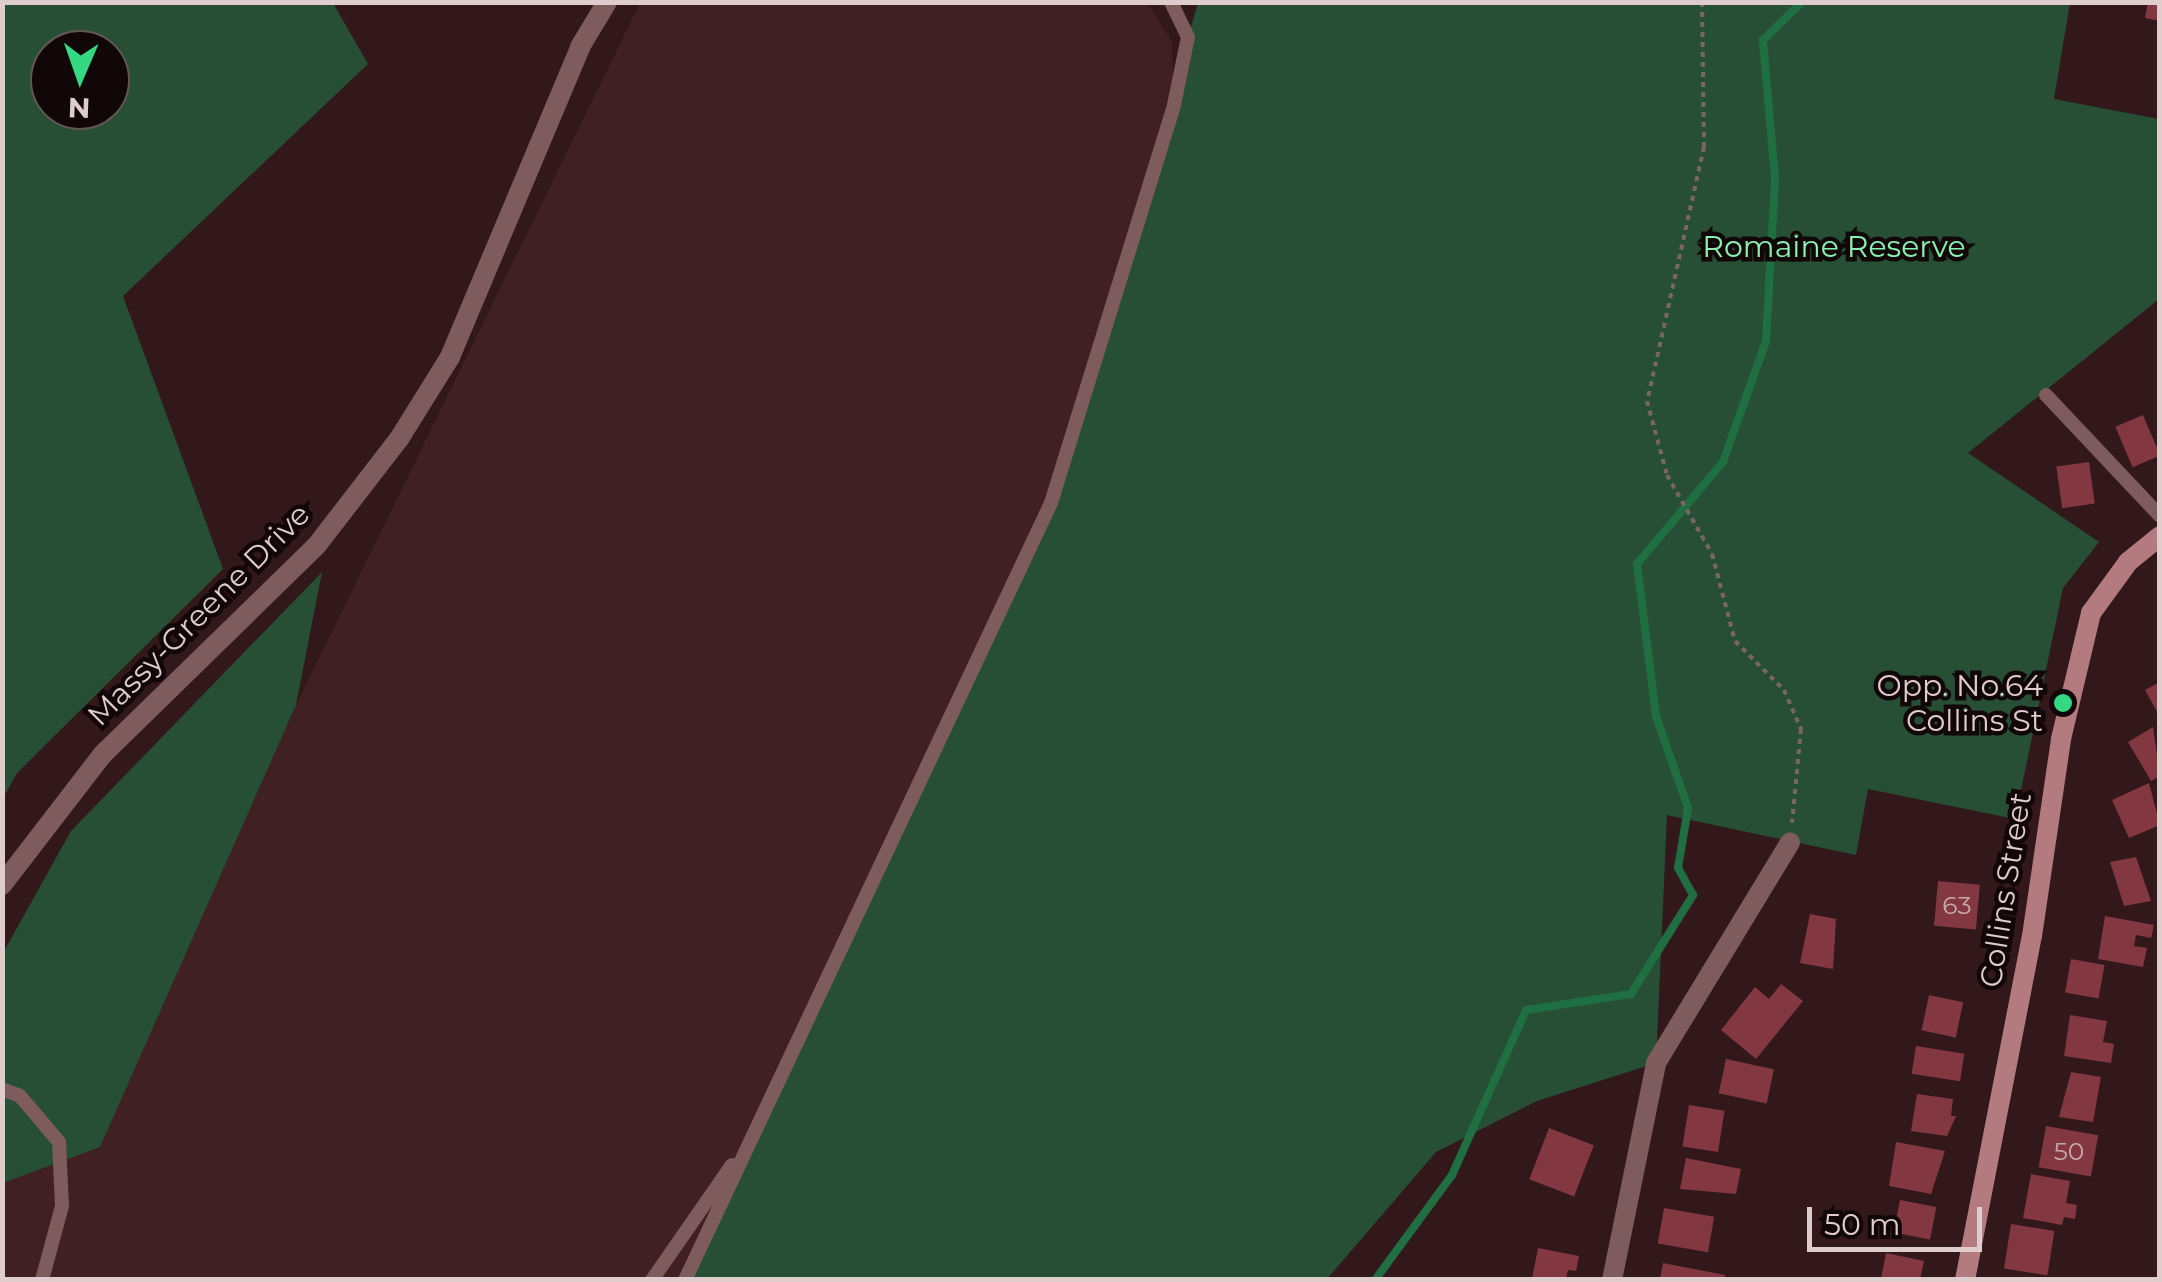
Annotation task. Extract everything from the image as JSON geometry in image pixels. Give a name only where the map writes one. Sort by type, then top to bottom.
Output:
[{"type":"street","name":"Massy-Greene Drive","points":[[2,885],[103,754],[317,545],[399,440],[450,357],[580,47],[607,2]]},
{"type":"street","name":"Collins Street","points":[[1965,1280],[2032,936],[2062,739],[2091,613],[2128,562],[2160,536]]},
{"type":"street","points":[[1612,1280],[1656,1063],[1790,843]]},
{"type":"lane","points":[[685,1280],[1051,503],[1174,105],[1188,38],[1171,2]]},
{"type":"lane","points":[[2046,395],[2160,516]]},
{"type":"lane","points":[[2,1089],[20,1096],[59,1142],[62,1206],[42,1280]]},
{"type":"lane","points":[[652,1280],[754,1133]]},
{"type":"path","points":[[1702,2],[1704,147],[1648,400],[1667,476],[1712,554],[1735,641],[1784,690],[1801,729],[1790,843]]},
{"type":"shaded area","points":[[640,3],[1147,3],[1172,42],[1174,105],[1051,503],[681,1279],[3,1279],[3,1183],[100,1146],[296,705]]},
{"type":"green space","points":[[3,2],[333,3],[368,64],[123,296],[223,569],[17,773],[3,798]]},
{"type":"green space","name":"Romaine Reserve","points":[[1198,3],[2070,3],[2054,99],[2159,119],[2159,299],[1968,453],[2099,542],[2063,588],[2015,819],[1868,789],[1856,855],[1667,815],[1656,1063],[1537,1101],[1436,1152],[1327,1279],[685,1279],[1051,503]]},
{"type":"green space","points":[[322,572],[296,705],[100,1147],[3,1183],[3,953],[71,831]]},
{"type":"building","points":[[2148,2],[2160,2],[2160,21],[2145,18]]},
{"type":"building","points":[[2143,415],[2160,456],[2133,467],[2115,427]]},
{"type":"building","points":[[2089,462],[2095,504],[2062,508],[2056,467]]},
{"type":"building","points":[[2160,682],[2160,717],[2145,690]]},
{"type":"building","points":[[2153,727],[2160,776],[2151,781],[2128,742]]},
{"type":"building","points":[[2149,783],[2160,825],[2129,838],[2112,800]]},
{"type":"building","points":[[2136,857],[2151,901],[2124,906],[2110,862]]},
{"type":"building","points":[[1938,881],[1980,885],[1976,929],[1934,926]]},
{"type":"building","points":[[1810,914],[1836,919],[1833,969],[1800,963]]},
{"type":"building","points":[[2105,916],[2154,925],[2151,938],[2136,935],[2134,946],[2147,948],[2143,967],[2098,959]]},
{"type":"building","points":[[2071,959],[2104,965],[2099,998],[2065,992]]},
{"type":"building","points":[[1781,984],[1803,1001],[1756,1059],[1721,1030],[1755,987],[1769,999]]},
{"type":"building","points":[[1929,995],[1963,1002],[1956,1037],[1922,1030]]},
{"type":"building","points":[[2070,1015],[2107,1021],[2103,1042],[2114,1044],[2111,1063],[2064,1056]]},
{"type":"building","points":[[1916,1046],[1964,1054],[1960,1081],[1912,1074]]},
{"type":"building","points":[[1726,1059],[1774,1069],[1767,1103],[1719,1093]]},
{"type":"building","points":[[2071,1072],[2101,1077],[2093,1122],[2059,1117]]},
{"type":"building","points":[[1917,1094],[1953,1099],[1951,1116],[1956,1116],[1947,1136],[1911,1131]]},
{"type":"building","points":[[1689,1105],[1725,1111],[1718,1152],[1682,1146]]},
{"type":"building","points":[[2046,1126],[2098,1135],[2091,1177],[2039,1167]]},
{"type":"building","points":[[1549,1128],[1594,1145],[1574,1197],[1529,1179]]},
{"type":"building","points":[[1896,1142],[1945,1151],[1931,1194],[1889,1186]]},
{"type":"building","points":[[1686,1158],[1741,1169],[1736,1194],[1680,1189]]},
{"type":"building","points":[[2031,1174],[2070,1181],[2066,1203],[2077,1205],[2075,1219],[2064,1217],[2062,1225],[2023,1218]]},
{"type":"building","points":[[1900,1200],[1936,1207],[1930,1239],[1894,1232]]},
{"type":"building","points":[[1664,1208],[1714,1217],[1708,1252],[1658,1243]]},
{"type":"building","points":[[2011,1224],[2054,1231],[2047,1275],[2004,1268]]},
{"type":"building","points":[[1538,1248],[1579,1256],[1576,1271],[1568,1270],[1566,1279],[1532,1279]]},
{"type":"building","points":[[1886,1253],[1924,1261],[1920,1279],[1881,1279]]},
{"type":"building","points":[[1663,1263],[1725,1275],[1724,1279],[1660,1279]]},
{"type":"waterway","points":[[1375,1280],[1452,1175],[1526,1010],[1631,994],[1693,895],[1678,868],[1688,808],[1656,716],[1637,564],[1723,462],[1766,341],[1775,178],[1763,40],[1802,2]]},
{"type":"place","name":"Opp. No.64 Collins St","points":[[2063,703]]}]
